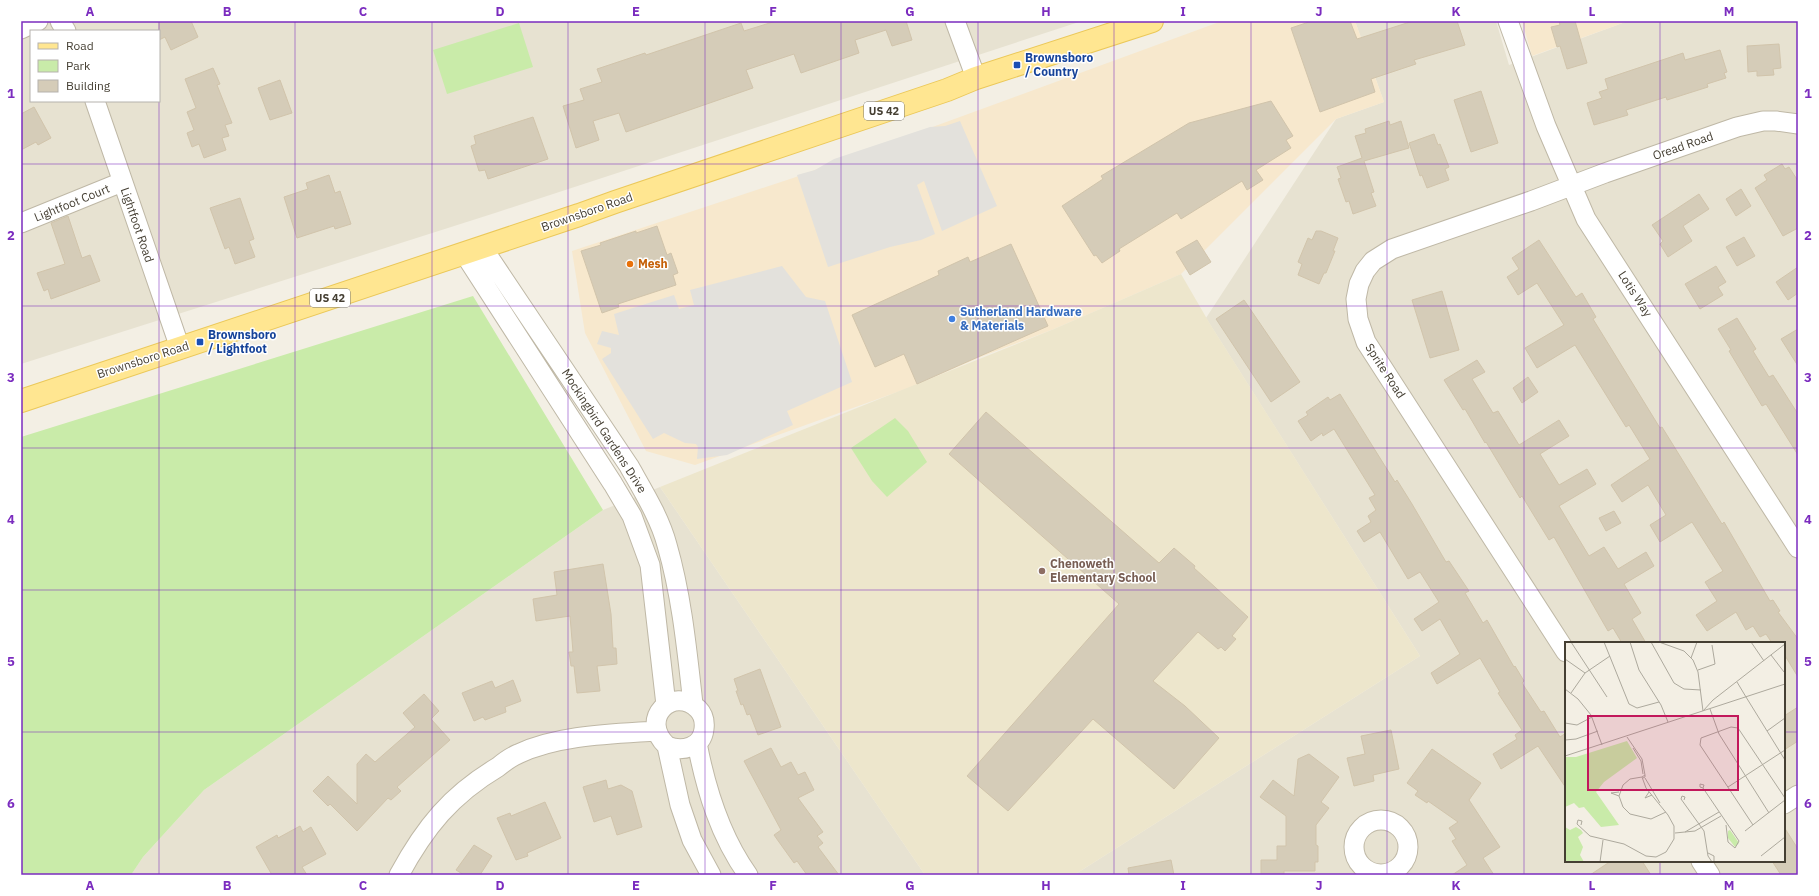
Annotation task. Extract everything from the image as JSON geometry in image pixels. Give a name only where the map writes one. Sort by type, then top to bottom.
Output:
[{"type":"main road","name":"Brownsboro Road","points":[[21,401],[947,90],[976,78],[1152,21]]},
{"type":"street","points":[[21,29],[38,21]]},
{"type":"street","points":[[60,21],[65,30]]},
{"type":"street","points":[[955,21],[976,78]]},
{"type":"street","name":"Lotis Way","points":[[1508,21],[1546,126],[1586,219],[1798,548]]},
{"type":"street","name":"Lightfoot Road","points":[[95,102],[180,348]]},
{"type":"street","name":"Oread Road","points":[[1572,186],[1737,127],[1763,121],[1798,124]]},
{"type":"street","name":"Lightfoot Court","points":[[21,223],[122,182]]},
{"type":"street","name":"Sprite Road","points":[[1565,650],[1366,342],[1358,319],[1356,299],[1359,284],[1365,271],[1374,261],[1392,249],[1531,202],[1572,186]]},
{"type":"street","name":"Mockingbird Gardens Drive","points":[[473,250],[629,466],[643,490],[656,518],[667,544],[681,604],[693,704],[700,711],[704,720],[704,730],[701,739],[697,743]]},
{"type":"street","name":"Mockingbird Gardens Drive","points":[[473,250],[632,516],[650,565],[666,705]]},
{"type":"street","points":[[693,704],[679,701],[666,705],[657,716],[656,731],[660,740],[667,746],[676,750],[685,750],[697,743],[704,778],[714,810],[728,841],[748,875]]},
{"type":"street","points":[[399,875],[424,833],[440,812],[479,778],[519,754],[566,740],[656,731]]},
{"type":"street","points":[[667,746],[680,806],[692,840],[711,875]]},
{"type":"street","points":[[1785,803],[1798,795]]},
{"type":"street","points":[[1702,862],[1710,875]]},
{"type":"shaded area","points":[[21,21],[1082,21],[495,213],[21,364]]},
{"type":"shaded area","points":[[1222,21],[1355,21],[1384,102],[1336,119],[1181,274],[1054,329],[983,356],[914,386],[695,465],[646,451],[585,333],[572,251],[793,178]]},
{"type":"shaded area","points":[[1355,21],[1496,21],[1509,65],[1628,21],[1798,21],[1798,875],[1074,875],[1420,656],[1206,318],[1336,119],[1384,102]]},
{"type":"shaded area","points":[[1522,21],[1628,21],[1532,56]]},
{"type":"shaded area","points":[[960,121],[997,206],[942,231],[924,181],[917,185],[935,234],[921,240],[890,247],[828,267],[797,175],[815,170],[834,159],[930,127],[945,126]]},
{"type":"shaded area","points":[[782,266],[806,297],[825,301],[852,382],[787,411],[793,425],[727,455],[697,459],[698,447],[696,444],[685,443],[664,433],[653,439],[602,359],[611,353],[611,348],[597,344],[602,331],[619,335],[614,314],[674,295],[679,309],[694,305],[690,290]]},
{"type":"shaded area","name":"Chenoweth Elementary School","points":[[1181,274],[1210,324],[1420,656],[1074,875],[925,875],[660,487],[1054,329]]},
{"type":"shaded area","points":[[660,487],[925,875],[131,875],[143,857],[204,790],[603,510]]},
{"type":"green space","points":[[519,23],[533,67],[447,94],[433,50]]},
{"type":"green space","points":[[473,296],[603,510],[204,790],[143,857],[131,875],[21,875],[21,437]]},
{"type":"green space","points":[[895,418],[908,431],[927,462],[887,497],[872,481],[851,448]]},
{"type":"building","points":[[159,21],[191,21],[198,37],[171,50],[165,37],[160,40]]},
{"type":"building","points":[[776,21],[906,21],[912,40],[892,46],[886,30],[855,40],[859,53],[801,73],[794,54],[746,70],[753,88],[626,132],[619,113],[593,121],[599,140],[576,148],[563,106],[584,100],[580,89],[602,82],[597,69],[645,53],[646,55],[741,23],[744,31]]},
{"type":"building","points":[[1312,21],[1350,21],[1357,39],[1413,21],[1457,21],[1465,45],[1414,60],[1416,64],[1371,79],[1375,92],[1320,112],[1291,28]]},
{"type":"building","points":[[1559,21],[1575,21],[1587,63],[1567,69],[1560,46],[1557,47],[1551,27],[1560,25]]},
{"type":"building","points":[[1779,44],[1781,68],[1773,69],[1774,75],[1757,76],[1757,71],[1748,72],[1747,46]]},
{"type":"building","points":[[1720,50],[1727,72],[1724,73],[1726,78],[1707,84],[1708,87],[1667,100],[1666,97],[1626,110],[1628,115],[1594,125],[1587,103],[1602,98],[1599,92],[1608,89],[1605,79],[1683,53],[1685,60]]},
{"type":"building","points":[[213,68],[220,84],[217,85],[232,123],[225,125],[229,136],[222,138],[226,150],[204,158],[199,144],[192,147],[187,133],[194,130],[187,112],[196,108],[185,79]]},
{"type":"building","points":[[280,80],[292,113],[270,120],[258,88]]},
{"type":"building","points":[[1481,91],[1498,143],[1471,152],[1454,100]]},
{"type":"building","points":[[1271,101],[1293,136],[1286,140],[1291,148],[1256,170],[1263,180],[1247,190],[1242,181],[1181,219],[1177,213],[1119,249],[1120,251],[1102,263],[1096,255],[1094,256],[1062,206],[1103,179],[1101,176],[1189,123]]},
{"type":"building","points":[[34,107],[51,138],[38,145],[36,142],[21,150],[21,114]]},
{"type":"building","points":[[533,117],[548,159],[488,179],[485,170],[479,171],[471,146],[476,144],[474,136]]},
{"type":"building","points":[[1389,121],[1390,125],[1401,121],[1409,148],[1364,161],[1374,192],[1371,193],[1376,206],[1353,214],[1349,201],[1346,202],[1338,179],[1341,178],[1337,167],[1362,158],[1355,136],[1366,133],[1365,129]]},
{"type":"building","points":[[1434,134],[1438,145],[1440,144],[1449,167],[1445,169],[1449,180],[1427,188],[1422,175],[1420,176],[1409,143]]},
{"type":"building","points":[[1782,164],[1785,169],[1789,167],[1798,181],[1798,228],[1783,236],[1755,188],[1767,180],[1764,175]]},
{"type":"building","points":[[329,175],[335,193],[340,191],[351,224],[335,229],[334,226],[297,238],[284,197],[308,189],[306,183]]},
{"type":"building","points":[[1741,189],[1751,206],[1736,216],[1726,199]]},
{"type":"building","points":[[1699,194],[1709,209],[1683,226],[1692,241],[1668,257],[1660,244],[1663,241],[1652,225]]},
{"type":"building","points":[[240,198],[254,239],[249,241],[255,257],[235,264],[229,247],[225,249],[210,208]]},
{"type":"building","points":[[68,216],[82,258],[90,255],[100,281],[51,299],[48,289],[44,291],[37,273],[65,264],[51,223]]},
{"type":"building","name":"Mesh","points":[[657,226],[667,255],[671,253],[678,273],[673,275],[676,285],[618,304],[619,307],[602,313],[581,251],[636,231],[636,233]]},
{"type":"building","points":[[1316,231],[1321,231],[1338,238],[1333,251],[1335,251],[1326,273],[1324,273],[1319,284],[1298,275],[1302,264],[1298,262],[1308,238],[1312,240]]},
{"type":"building","points":[[1744,237],[1755,256],[1737,266],[1726,247]]},
{"type":"building","points":[[1197,240],[1211,262],[1190,275],[1176,252]]},
{"type":"building","points":[[1539,240],[1576,297],[1582,293],[1596,317],[1593,319],[1660,428],[1662,427],[1722,524],[1724,522],[1770,601],[1773,600],[1780,611],[1778,612],[1798,639],[1798,677],[1785,656],[1785,642],[1771,642],[1766,634],[1760,637],[1753,626],[1746,630],[1736,612],[1707,631],[1696,615],[1717,601],[1705,582],[1723,571],[1692,522],[1660,542],[1650,525],[1666,515],[1648,485],[1622,502],[1611,485],[1650,459],[1629,425],[1626,427],[1575,345],[1537,368],[1525,348],[1564,325],[1537,283],[1518,295],[1507,277],[1519,269],[1512,258]]},
{"type":"building","points":[[1011,244],[1048,326],[917,384],[904,354],[875,367],[852,315],[939,275],[938,271],[968,257],[970,262]]},
{"type":"building","points":[[1716,266],[1726,282],[1718,287],[1723,295],[1700,309],[1685,284]]},
{"type":"building","points":[[1798,267],[1798,293],[1788,300],[1776,282]]},
{"type":"building","points":[[1442,291],[1459,350],[1430,358],[1412,300]]},
{"type":"building","points":[[1244,300],[1300,382],[1271,402],[1216,319]]},
{"type":"building","points":[[1737,318],[1756,349],[1753,351],[1769,377],[1773,375],[1798,414],[1798,455],[1766,404],[1762,406],[1729,351],[1731,350],[1718,329]]},
{"type":"building","points":[[1798,329],[1798,366],[1781,339]]},
{"type":"building","points":[[1477,360],[1485,372],[1472,379],[1493,413],[1498,411],[1519,445],[1559,420],[1569,436],[1540,454],[1559,485],[1587,469],[1596,484],[1559,506],[1589,556],[1604,547],[1618,569],[1646,552],[1654,566],[1624,584],[1641,613],[1632,619],[1645,642],[1621,642],[1613,628],[1608,631],[1554,537],[1549,540],[1522,496],[1520,498],[1465,409],[1463,410],[1444,380]]},
{"type":"building","points":[[1528,377],[1538,392],[1522,403],[1513,388]]},
{"type":"building","points":[[1340,394],[1395,482],[1397,480],[1446,562],[1449,561],[1469,591],[1465,593],[1483,623],[1487,620],[1514,667],[1515,666],[1524,681],[1522,683],[1541,712],[1544,711],[1560,737],[1565,734],[1565,786],[1538,746],[1501,769],[1493,754],[1517,739],[1515,735],[1522,730],[1498,693],[1500,692],[1480,658],[1437,684],[1431,673],[1460,654],[1440,619],[1422,631],[1414,619],[1439,602],[1420,572],[1408,579],[1380,532],[1364,542],[1357,531],[1371,522],[1368,516],[1376,510],[1369,498],[1375,495],[1334,429],[1323,436],[1322,433],[1311,441],[1298,421],[1308,415],[1306,412],[1328,397],[1330,400]]},
{"type":"building","name":"Chenoweth Elementary School","points":[[986,412],[1159,563],[1174,548],[1248,617],[1232,636],[1236,639],[1225,651],[1221,647],[1218,649],[1198,632],[1153,681],[1185,706],[1219,738],[1174,789],[1093,719],[1008,811],[967,776],[1119,604],[949,454]]},
{"type":"building","points":[[1614,511],[1621,523],[1606,531],[1599,518]]},
{"type":"building","points":[[603,564],[611,614],[613,648],[616,648],[617,664],[597,666],[600,691],[577,693],[574,666],[571,666],[569,652],[573,652],[570,616],[536,621],[533,599],[557,595],[554,572]]},
{"type":"building","points":[[760,669],[781,727],[758,735],[750,714],[747,715],[743,704],[741,705],[734,679]]},
{"type":"building","points":[[513,680],[521,701],[505,707],[506,712],[485,720],[483,717],[474,721],[462,693],[492,681],[495,688]]},
{"type":"building","points":[[424,694],[439,711],[431,719],[450,740],[397,787],[401,791],[391,800],[388,798],[357,831],[330,804],[328,806],[313,791],[328,776],[357,804],[357,764],[366,754],[375,762],[415,727],[403,713]]},
{"type":"building","points":[[1798,707],[1798,741],[1785,749],[1785,715]]},
{"type":"building","points":[[1391,730],[1399,769],[1373,775],[1374,781],[1354,786],[1347,758],[1365,754],[1361,736]]},
{"type":"building","points":[[771,748],[781,767],[791,762],[798,775],[805,772],[814,790],[798,798],[823,832],[817,836],[823,843],[818,847],[839,875],[807,875],[797,861],[794,863],[774,835],[781,830],[744,761]]},
{"type":"building","points":[[1432,749],[1481,783],[1469,800],[1500,847],[1483,858],[1494,875],[1452,875],[1467,865],[1452,841],[1456,839],[1449,828],[1458,822],[1428,801],[1427,803],[1415,795],[1418,791],[1407,783]]},
{"type":"building","points":[[1309,754],[1339,777],[1321,802],[1329,808],[1316,825],[1318,862],[1315,862],[1315,871],[1284,871],[1284,875],[1261,875],[1261,860],[1277,860],[1277,846],[1286,846],[1286,816],[1260,797],[1273,780],[1294,796],[1298,759]]},
{"type":"building","points":[[606,780],[608,789],[621,785],[632,791],[642,827],[617,835],[611,816],[594,822],[583,787]]},
{"type":"building","points":[[545,802],[561,838],[527,853],[528,856],[516,860],[497,818],[510,813],[511,816]]},
{"type":"building","points":[[300,826],[303,832],[311,827],[326,854],[302,867],[307,875],[272,875],[256,847],[277,835],[278,838]]},
{"type":"building","points":[[1785,829],[1798,849],[1798,875],[1781,875],[1773,862],[1785,862]]},
{"type":"building","points":[[474,845],[492,856],[480,875],[464,875],[456,870]]},
{"type":"building","points":[[1171,860],[1174,875],[1129,875],[1128,868]]},
{"type":"building","points":[[1610,862],[1643,862],[1651,875],[1590,875]]},
{"type":"place","name":"Brownsboro / Country","points":[[1017,65]]},
{"type":"place","name":"Mesh","points":[[630,264]]},
{"type":"place","name":"Sutherland Hardware & Materials","points":[[952,319]]},
{"type":"place","name":"Brownsboro / Lightfoot","points":[[200,342]]},
{"type":"place","name":"Chenoweth Elementary School","points":[[1042,571]]}]
